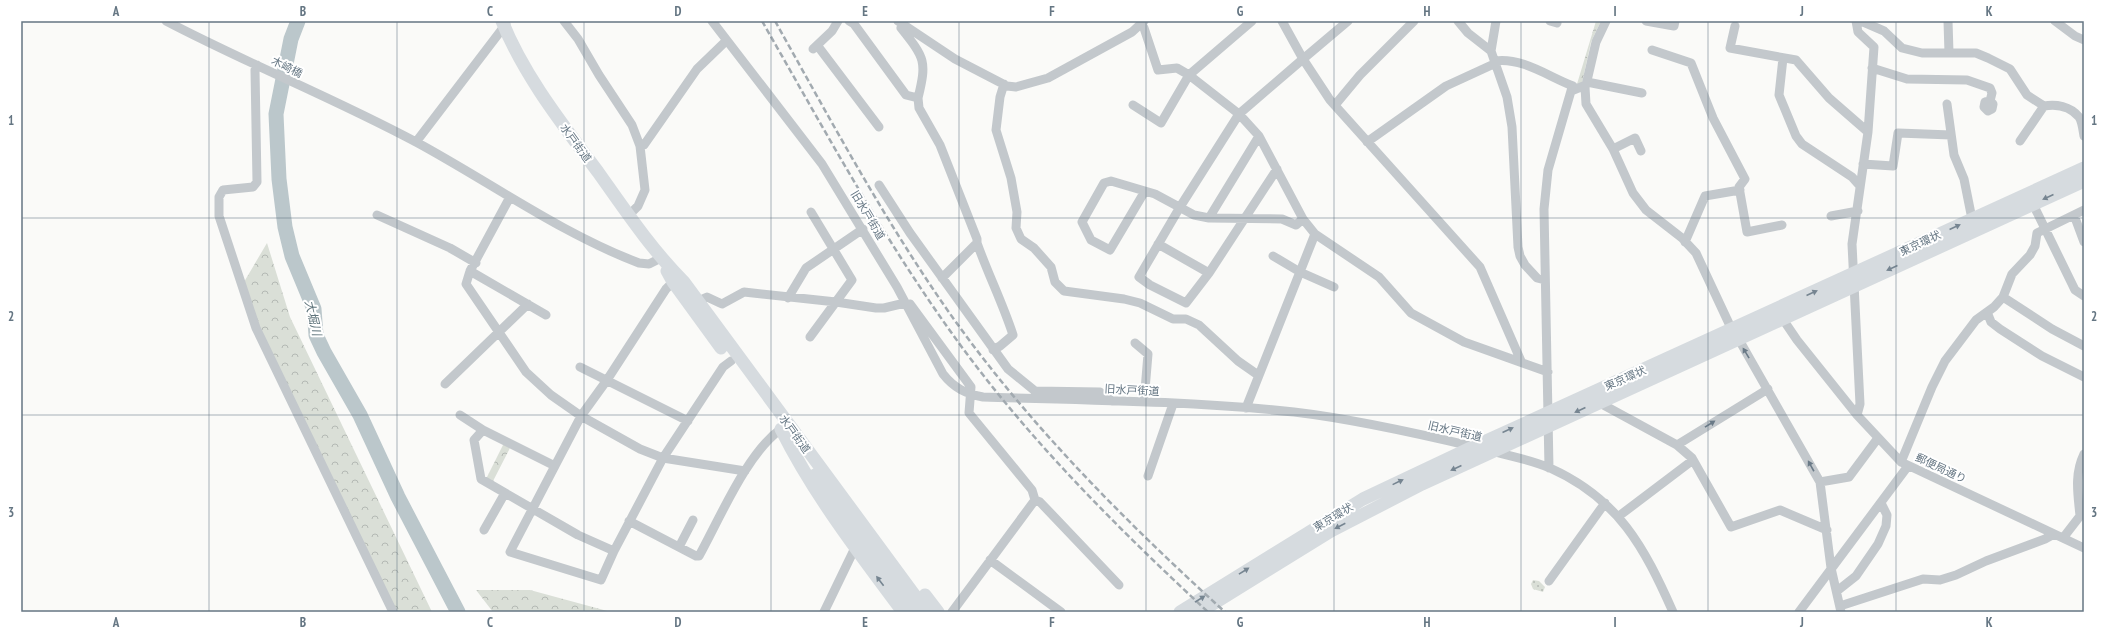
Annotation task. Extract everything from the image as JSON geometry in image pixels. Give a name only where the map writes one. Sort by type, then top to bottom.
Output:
[{"type":"highway","name":"水戸街道","points":[[505,23],[524,65],[548,104],[661,258],[684,282],[770,400],[915,609]]},
{"type":"highway","name":"東京環状","points":[[1200,612],[1223,591],[1363,499],[1549,412],[1779,314],[2030,198],[2084,168]]},
{"type":"highway","name":"東京環状","points":[[1855,279],[1972,219],[2030,198],[2084,181]]},
{"type":"highway","name":"水戸街道","points":[[661,258],[673,282],[915,609]]},
{"type":"highway","name":"東京環状","points":[[1181,611],[1223,591],[1330,531],[1422,484],[1598,402],[1735,334]]},
{"type":"highway","points":[[770,400],[786,414],[826,462],[938,612]]},
{"type":"highway","points":[[781,429],[800,467],[856,549],[915,609]]},
{"type":"street","name":"木崎橋","points":[[166,21],[302,87],[357,111],[416,142],[584,240],[631,260],[649,264],[661,258]]},
{"type":"street","points":[[564,21],[578,39],[599,75],[632,125],[640,146],[645,190],[638,206],[629,215]]},
{"type":"street","name":"旧水戸街道","points":[[712,21],[726,41],[810,146],[897,287],[949,382],[964,392],[974,396],[1112,400],[1295,412],[1344,420],[1473,447],[1549,468],[1579,484],[1605,503],[1619,516],[1638,542],[1673,612]]},
{"type":"street","points":[[838,21],[832,31],[815,47],[879,127]]},
{"type":"street","points":[[849,21],[854,24],[906,95],[918,98]]},
{"type":"street","points":[[1133,104],[1161,123],[1189,75],[1252,21]]},
{"type":"street","points":[[1282,21],[1303,59],[1325,93],[1367,142],[1480,267],[1521,361]]},
{"type":"street","points":[[1277,169],[1209,273],[1186,303],[1150,285],[1139,277],[1180,207],[1239,114],[1348,21]]},
{"type":"street","points":[[1335,105],[1360,75],[1414,21]]},
{"type":"street","points":[[1458,21],[1468,33],[1491,51],[1508,97],[1512,122],[1520,256],[1537,278],[1545,280]]},
{"type":"street","points":[[1491,51],[1496,21]]},
{"type":"street","points":[[1606,21],[1596,42],[1586,84],[1586,104],[1613,149],[1633,193],[1646,210],[1696,253],[1735,334],[1768,389],[1820,482],[1831,568],[1840,609],[1923,579],[1940,580],[1956,575],[1986,561],[2046,539],[2054,534]]},
{"type":"street","points":[[1646,21],[1674,26],[1675,21]]},
{"type":"street","points":[[1856,21],[1858,32],[1874,47],[1868,132],[1860,186],[1858,212],[1852,244],[1855,279],[1860,404],[1857,414]]},
{"type":"street","points":[[1861,21],[1884,31],[1902,48],[1922,53],[1976,53],[2010,69],[2027,95],[2044,106],[2053,105],[2065,107],[2079,117],[2084,136]]},
{"type":"street","points":[[1948,21],[1949,53]]},
{"type":"street","points":[[2055,21],[2074,36],[2084,40]]},
{"type":"street","points":[[416,142],[505,23]]},
{"type":"street","points":[[901,23],[901,28],[920,54],[924,66],[918,98],[919,108],[940,145],[988,272],[1004,306],[1013,335],[993,350]]},
{"type":"street","points":[[901,23],[955,59],[1004,84],[1016,87],[1048,78],[1132,32],[1143,23],[1158,70],[1177,68],[1189,75],[1239,114],[1259,136],[1303,219],[1316,234],[1379,277],[1411,313],[1464,342],[1521,361],[1548,372]]},
{"type":"street","points":[[1735,26],[1730,48],[1796,60],[1829,98],[1868,132]]},
{"type":"street","points":[[640,146],[644,145],[697,69],[726,41]]},
{"type":"street","points":[[1652,50],[1691,63],[1714,118],[1745,179],[1739,187],[1747,232],[1782,225]]},
{"type":"street","points":[[1783,58],[1779,95],[1796,136],[1802,144],[1852,177],[1860,186]]},
{"type":"street","points":[[1367,142],[1446,86],[1496,62],[1518,63],[1572,86],[1546,182],[1544,209],[1549,468]]},
{"type":"street","points":[[259,66],[255,70],[257,182],[253,187],[223,190],[219,197],[219,216],[256,328],[392,612]]},
{"type":"street","points":[[1872,68],[1907,79],[1967,80],[1990,88],[1992,93],[1990,101]]},
{"type":"street","points":[[1004,84],[1000,97],[996,130],[1011,178],[1017,212],[1016,228],[1021,239],[1034,248],[1051,267],[1055,282],[1064,291],[1124,299],[1140,303],[1173,319],[1186,319],[1199,325],[1238,361],[1258,375]]},
{"type":"street","points":[[1571,91],[1586,84],[1642,93]]},
{"type":"street","points":[[1947,104],[1954,155],[1964,179],[1972,219]]},
{"type":"street","points":[[2020,141],[2044,106]]},
{"type":"street","points":[[1863,164],[1893,166],[1898,133],[1951,135]]},
{"type":"street","points":[[1209,218],[1259,136]]},
{"type":"street","points":[[1613,149],[1635,138],[1641,150]]},
{"type":"street","points":[[1145,191],[1110,250],[1091,240],[1082,222],[1104,183],[1111,181],[1116,182],[1155,194],[1194,216],[1209,218],[1282,219],[1296,225],[1303,219]]},
{"type":"street","points":[[879,185],[942,278],[1008,369],[1035,391],[1100,392],[1112,400]]},
{"type":"street","points":[[1685,242],[1705,196],[1740,190]]},
{"type":"street","points":[[510,197],[470,271],[466,284],[526,372],[551,395],[581,416],[640,449],[662,458],[745,471]]},
{"type":"street","points":[[2030,198],[2075,290],[2084,296]]},
{"type":"street","points":[[1799,612],[1880,503],[1904,464],[1932,387],[1945,361],[1976,320],[2003,297],[2012,274],[2030,255],[2035,246],[2037,233],[2084,210]]},
{"type":"street","points":[[810,212],[852,280],[810,337]]},
{"type":"street","points":[[1831,216],[1858,212]]},
{"type":"street","points":[[377,215],[450,248],[476,262]]},
{"type":"street","points":[[2074,215],[2084,242]]},
{"type":"street","points":[[788,298],[806,268],[863,230]]},
{"type":"street","points":[[1246,408],[1316,234]]},
{"type":"street","points":[[942,278],[977,242]]},
{"type":"street","points":[[1158,244],[1209,273]]},
{"type":"street","points":[[1273,256],[1300,272],[1334,287]]},
{"type":"street","points":[[470,271],[546,315]]},
{"type":"street","points":[[673,282],[666,289],[607,380],[581,416],[510,552],[601,580],[614,551],[662,458],[688,422],[723,367],[731,361]]},
{"type":"street","points":[[897,287],[971,387],[969,413],[1032,490],[1035,500],[1040,502],[1119,585]]},
{"type":"street","points":[[698,301],[707,297],[722,304],[744,292],[884,308],[905,303]]},
{"type":"street","points":[[2003,297],[2052,329],[2084,346]]},
{"type":"street","points":[[445,384],[528,304]]},
{"type":"street","points":[[1987,312],[1991,322],[2000,329],[2042,356],[2084,378]]},
{"type":"street","name":"郵便局通り","points":[[1779,314],[1857,414],[1904,464],[2084,548]]},
{"type":"street","points":[[1135,343],[1148,354],[1144,402]]},
{"type":"street","points":[[580,367],[688,422]]},
{"type":"street","points":[[1677,445],[1768,389]]},
{"type":"street","points":[[1598,402],[1677,445],[1693,460],[1731,527],[1780,510],[1826,530]]},
{"type":"street","points":[[1148,476],[1173,404]]},
{"type":"street","points":[[460,415],[483,430],[555,466]]},
{"type":"street","points":[[629,521],[696,556],[700,556],[745,471],[772,435],[781,429]]},
{"type":"street","points":[[483,430],[474,440],[481,479],[578,535],[614,551]]},
{"type":"street","points":[[1820,482],[1849,477],[1878,438]]},
{"type":"street","points":[[2063,538],[2080,516],[2077,476],[2078,466],[2084,454]]},
{"type":"street","points":[[1619,516],[1693,460]]},
{"type":"street","points":[[484,530],[505,493]]},
{"type":"street","points":[[952,612],[1035,500]]},
{"type":"street","points":[[1549,581],[1605,503]]},
{"type":"street","points":[[1837,591],[1856,576],[1878,544],[1886,526],[1887,515],[1880,503]]},
{"type":"street","points":[[679,547],[693,520]]},
{"type":"street","points":[[824,612],[853,552],[856,549]]},
{"type":"street","points":[[990,560],[1062,612]]},
{"type":"green space","points":[[1596,21],[1601,21],[1591,42],[1582,83],[1577,84]]},
{"type":"green space","points":[[267,243],[290,317],[432,612],[397,612],[259,327],[244,282]]},
{"type":"green space","points":[[505,441],[512,444],[491,485],[485,481]]},
{"type":"green space","points":[[1533,580],[1539,581],[1545,587],[1543,592],[1533,589],[1531,584]]},
{"type":"green space","points":[[476,590],[530,590],[611,612],[493,612]]},
{"type":"waterway","name":"大堀川","points":[[298,21],[291,39],[276,114],[279,179],[285,227],[292,256],[314,309],[316,335],[360,415],[398,497],[458,612]]},
{"type":"railway","points":[[762,21],[887,236],[913,277],[970,358],[1025,426],[1083,490],[1208,612]]},
{"type":"railway","points":[[775,21],[850,155],[910,254],[962,331],[1031,417],[1068,458],[1145,537],[1225,612]]}]
